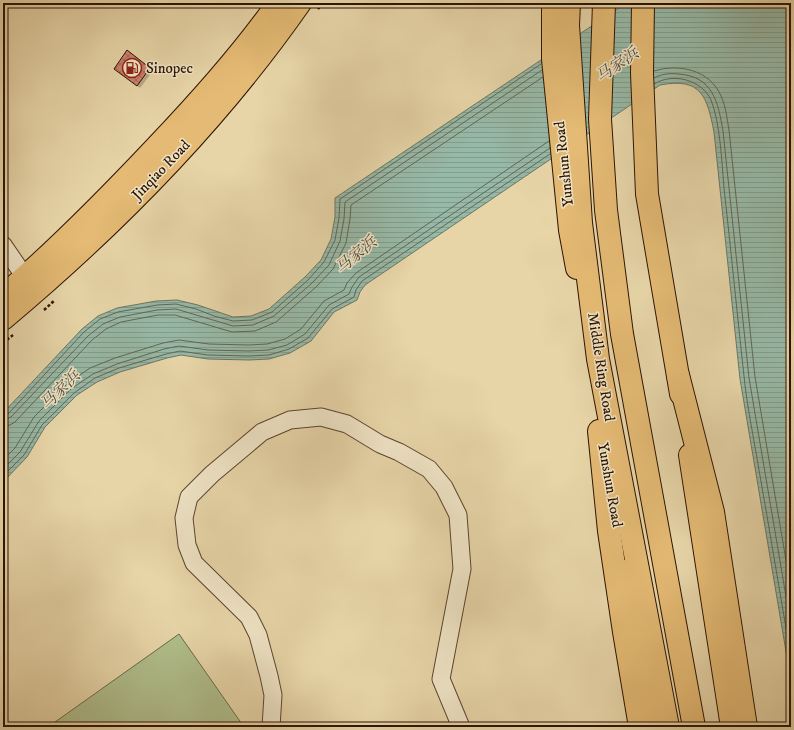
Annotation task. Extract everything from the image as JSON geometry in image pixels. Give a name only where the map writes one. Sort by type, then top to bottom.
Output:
[{"type":"main road","name":"Jinqiao Road","points":[[3,319],[80,225],[137,168],[207,94],[268,18],[278,3]]},
{"type":"main road","name":"Jinqiao Road","points":[[3,296],[31,284],[151,183],[218,109],[281,31],[300,3]]},
{"type":"main road","name":"Yunshun Road","points":[[553,3],[553,59],[570,230],[593,369],[596,404],[653,727]]},
{"type":"main road","name":"Middle Ring Road","points":[[569,3],[568,25],[581,223],[598,359],[668,727]]},
{"type":"main road","name":"Middle Ring Road","points":[[604,3],[600,119],[606,210],[624,342],[694,727]]},
{"type":"main road","points":[[643,3],[642,73],[647,194],[678,375],[732,727]]},
{"type":"main road","points":[[678,375],[713,512],[746,727]]},
{"type":"main road","points":[[596,404],[609,531],[640,727]]},
{"type":"street","points":[[3,245],[31,284]]},
{"type":"street","points":[[270,727],[272,695],[269,676],[258,635],[249,617],[194,562],[187,545],[184,518],[189,497],[212,474],[262,432],[290,420],[321,417],[347,424],[380,444],[399,452],[429,469],[444,487],[458,515],[462,569],[441,679],[461,727]]},
{"type":"green space","points":[[179,634],[244,727],[48,727]]},
{"type":"water","name":"马家浜","points":[[626,3],[791,3],[791,681],[740,379],[714,132],[709,109],[705,100],[700,92],[694,87],[685,84],[674,83],[660,85],[365,285],[357,300],[334,312],[311,341],[290,353],[269,359],[249,360],[208,359],[181,355],[120,372],[97,382],[77,395],[45,427],[27,457],[3,482],[3,413],[82,329],[98,316],[117,308],[156,301],[177,300],[198,305],[233,317],[251,316],[269,309],[305,277],[321,260],[331,239],[335,217],[335,198]]},
{"type":"building","name":"Sinopec","points":[[127,50],[150,68],[137,86],[114,69]]},
{"type":"place","name":"Sinopec","points":[[132,68]]}]
